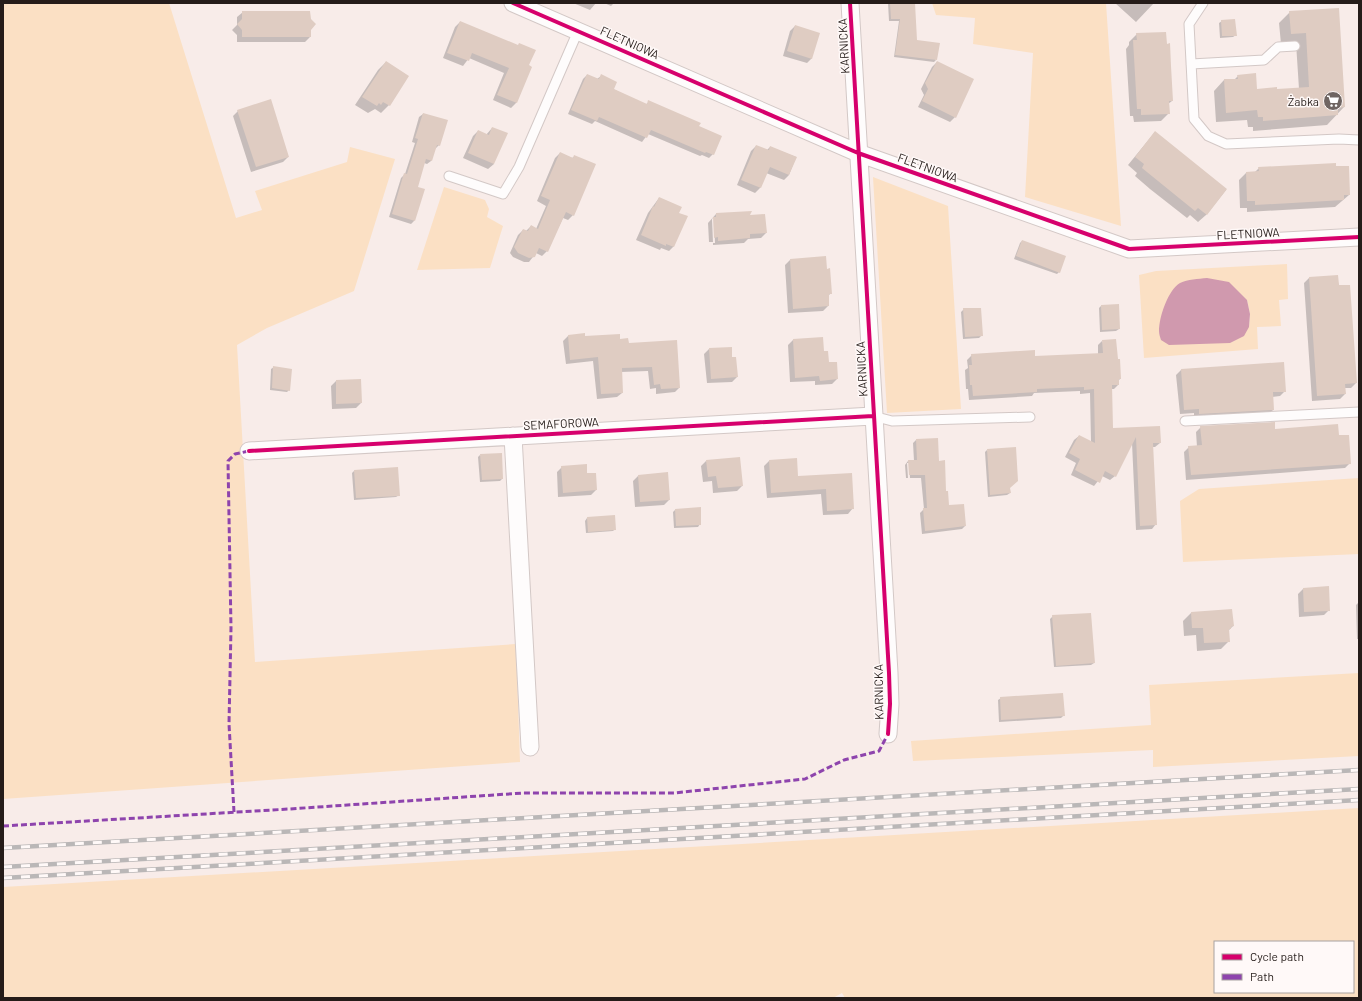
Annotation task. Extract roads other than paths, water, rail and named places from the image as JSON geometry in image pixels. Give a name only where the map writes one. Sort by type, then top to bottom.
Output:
[{"type":"street","name":"FLETNIOWA","points":[[513,3],[858,152],[1129,249],[1359,237]]},
{"type":"street","name":"KARNICKA","points":[[850,3],[889,673],[890,704],[888,734]]},
{"type":"street","name":"SEMAFOROWA","points":[[249,451],[873,416]]},
{"type":"street","name":"SEMAFOROWA","points":[[513,436],[530,747]]},
{"type":"lane","points":[[1204,3],[1189,24],[1194,119],[1208,136],[1226,144],[1339,139],[1359,140]]},
{"type":"lane","points":[[449,176],[502,194],[519,167],[578,31]]},
{"type":"lane","points":[[1191,64],[1264,60],[1278,47],[1295,46]]},
{"type":"lane","points":[[1184,421],[1359,412]]},
{"type":"lane","points":[[873,416],[892,421],[1030,416]]},
{"type":"railway","points":[[3,848],[1359,770]]},
{"type":"railway","points":[[3,867],[1359,789]]},
{"type":"railway","points":[[3,878],[1359,800]]},
{"type":"place","name":"Żabka","points":[[1333,101]]}]
